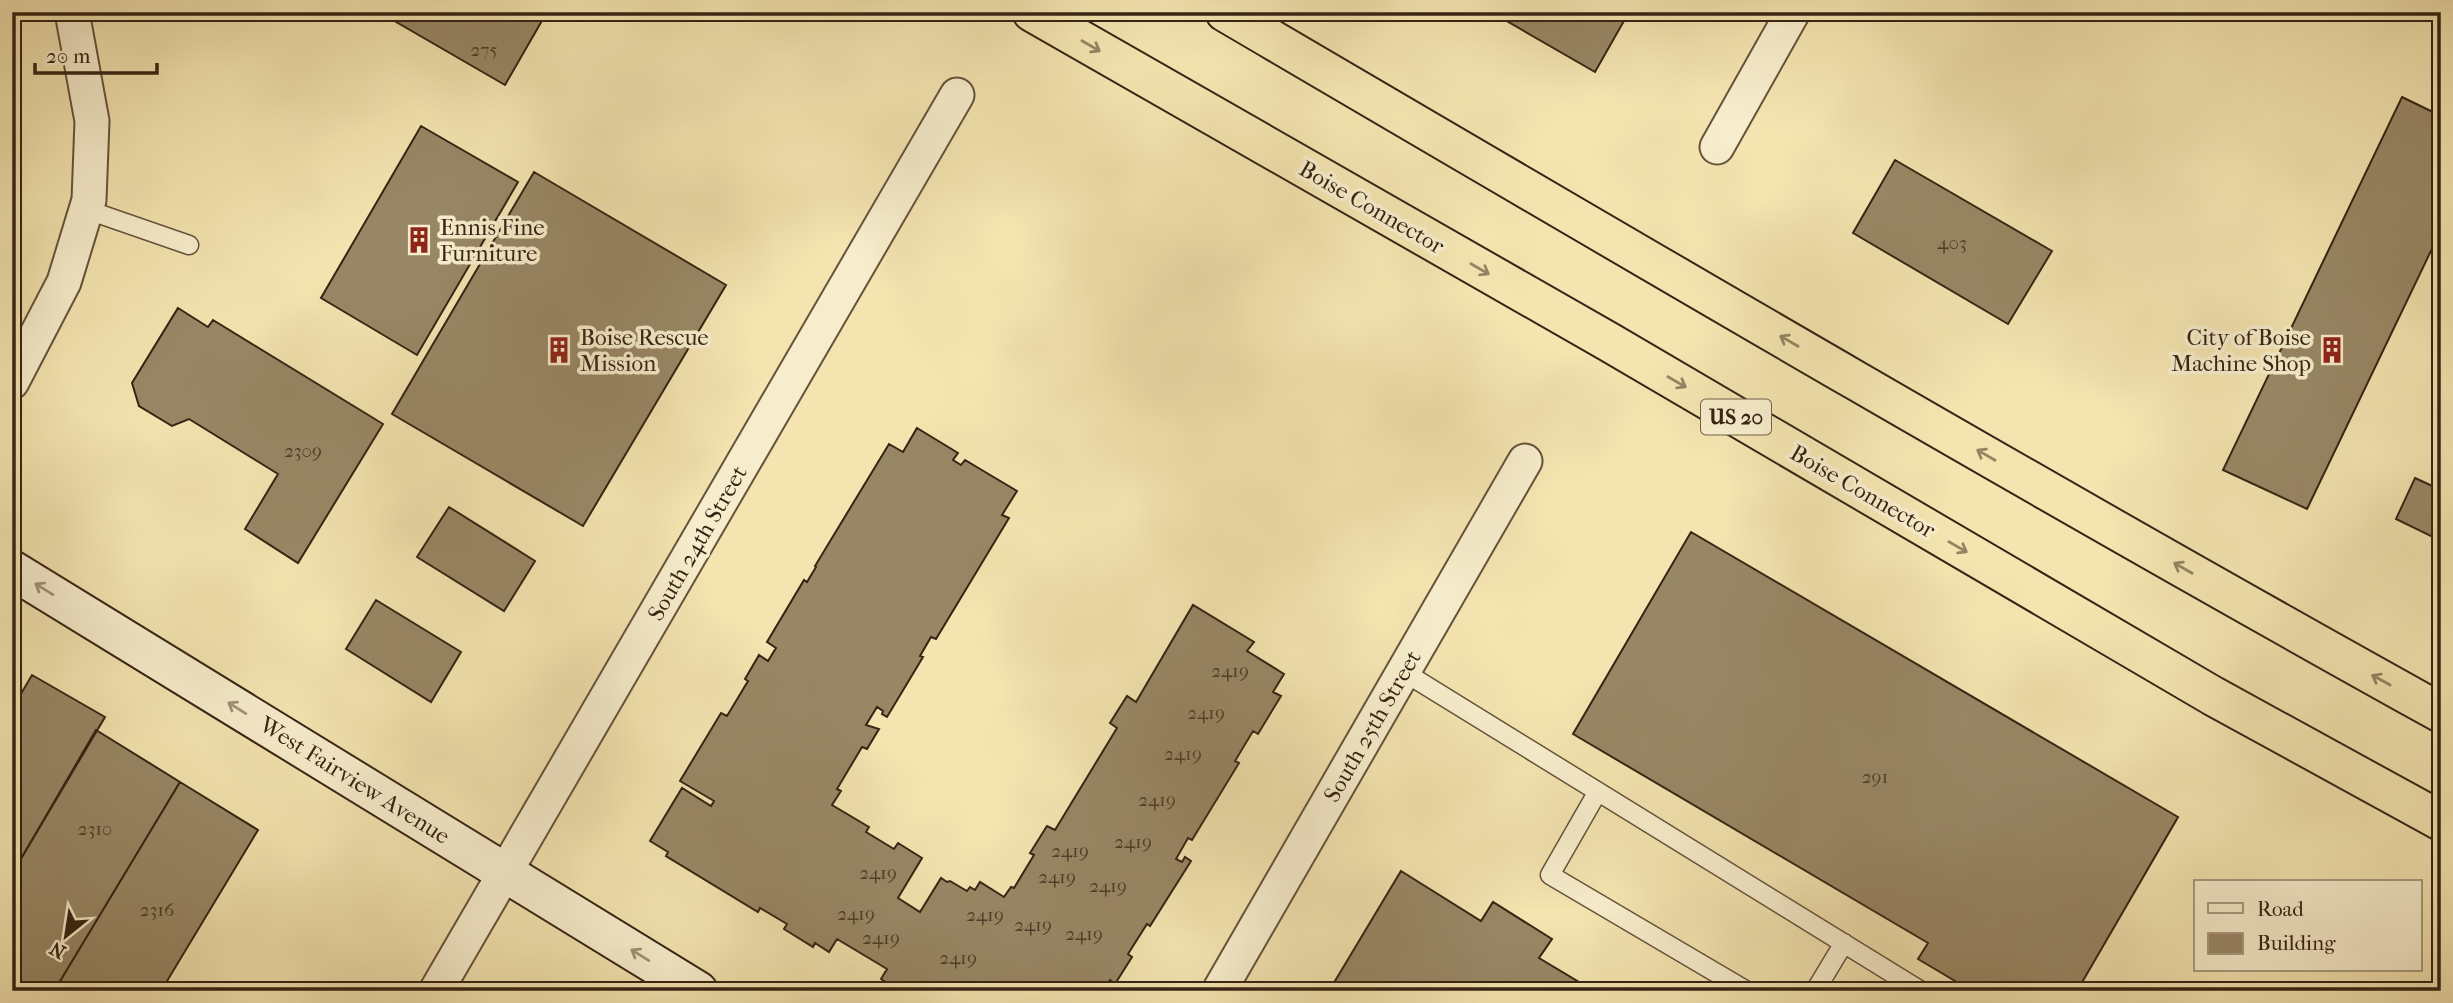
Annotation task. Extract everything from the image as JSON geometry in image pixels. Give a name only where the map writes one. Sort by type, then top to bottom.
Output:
[{"type":"highway","name":"Boise Connector","points":[[1031,12],[1609,342],[2202,689],[2441,821]]},
{"type":"highway","points":[[1225,12],[1763,327],[2246,605],[2441,713]]},
{"type":"main road","name":"West Fairview Avenue","points":[[12,570],[698,991]]},
{"type":"street","points":[[12,382],[64,282],[89,200],[92,121],[72,12]]},
{"type":"street","points":[[1717,147],[1793,12]]},
{"type":"street","name":"South 24th Street","points":[[436,991],[957,95]]},
{"type":"street","name":"South 25th Street","points":[[1219,991],[1525,461]]},
{"type":"lane","points":[[85,209],[189,244]]},
{"type":"lane","points":[[1404,672],[1921,991]]},
{"type":"lane","points":[[1597,793],[1550,875],[1747,991]]},
{"type":"lane","points":[[1815,991],[1844,943]]},
{"type":"building","points":[[379,12],[547,12],[505,85]]},
{"type":"building","points":[[1491,12],[1629,12],[1595,72]]},
{"type":"building","name":"City of Boise Machine Shop","points":[[2402,97],[2441,116],[2441,230],[2307,509],[2223,470]]},
{"type":"building","name":"Ennis Fine Furniture","points":[[421,126],[518,182],[417,355],[321,298]]},
{"type":"building","points":[[1895,160],[2052,251],[2008,324],[1853,233]]},
{"type":"building","name":"Boise Rescue Mission","points":[[534,172],[726,285],[583,526],[392,414]]},
{"type":"building","points":[[178,308],[208,327],[213,320],[383,424],[298,563],[245,529],[278,474],[189,419],[172,426],[139,406],[132,383]]},
{"type":"building","points":[[917,428],[958,453],[953,460],[961,465],[965,460],[1017,491],[1002,515],[1009,518],[936,639],[931,637],[920,656],[923,657],[887,717],[877,707],[866,725],[879,729],[867,749],[862,747],[837,789],[841,791],[832,805],[869,827],[866,832],[894,849],[898,843],[922,858],[898,898],[920,912],[941,878],[967,891],[970,887],[975,890],[980,882],[1004,897],[1011,887],[1014,888],[1034,855],[1030,853],[1047,826],[1055,830],[1117,728],[1110,723],[1127,696],[1136,702],[1193,605],[1254,642],[1247,651],[1284,674],[1273,692],[1281,696],[1258,734],[1253,731],[1235,761],[1239,763],[1192,840],[1188,838],[1176,859],[1182,862],[1185,857],[1191,861],[1150,926],[1147,924],[1128,954],[1132,957],[1115,984],[1110,980],[1104,991],[899,991],[881,979],[887,969],[837,939],[829,952],[815,943],[813,947],[784,929],[787,924],[760,908],[758,912],[666,856],[668,852],[650,841],[682,788],[711,806],[714,801],[680,781],[721,713],[727,716],[748,681],[745,679],[759,655],[768,661],[776,648],[767,642],[804,580],[807,582],[889,444],[903,452]]},
{"type":"building","points":[[2415,478],[2441,490],[2441,541],[2396,519]]},
{"type":"building","points":[[449,507],[535,561],[504,611],[417,557]]},
{"type":"building","points":[[1691,532],[2178,817],[2077,991],[2011,991],[2000,984],[1996,991],[1972,991],[1918,959],[1928,943],[1573,734]]},
{"type":"building","points":[[376,600],[461,652],[431,702],[346,649]]},
{"type":"building","points":[[32,675],[105,717],[12,874],[12,709]]},
{"type":"building","points":[[96,730],[180,782],[54,991],[12,991],[12,874]]},
{"type":"building","points":[[180,782],[258,830],[161,991],[60,991],[56,988]]},
{"type":"building","points":[[1401,871],[1481,921],[1493,902],[1552,939],[1539,958],[1594,991],[1329,991]]},
{"type":"place","name":"Ennis Fine Furniture","points":[[419,240]]},
{"type":"place","name":"Boise Rescue Mission","points":[[559,350]]},
{"type":"place","name":"City of Boise Machine Shop","points":[[2332,350]]}]
